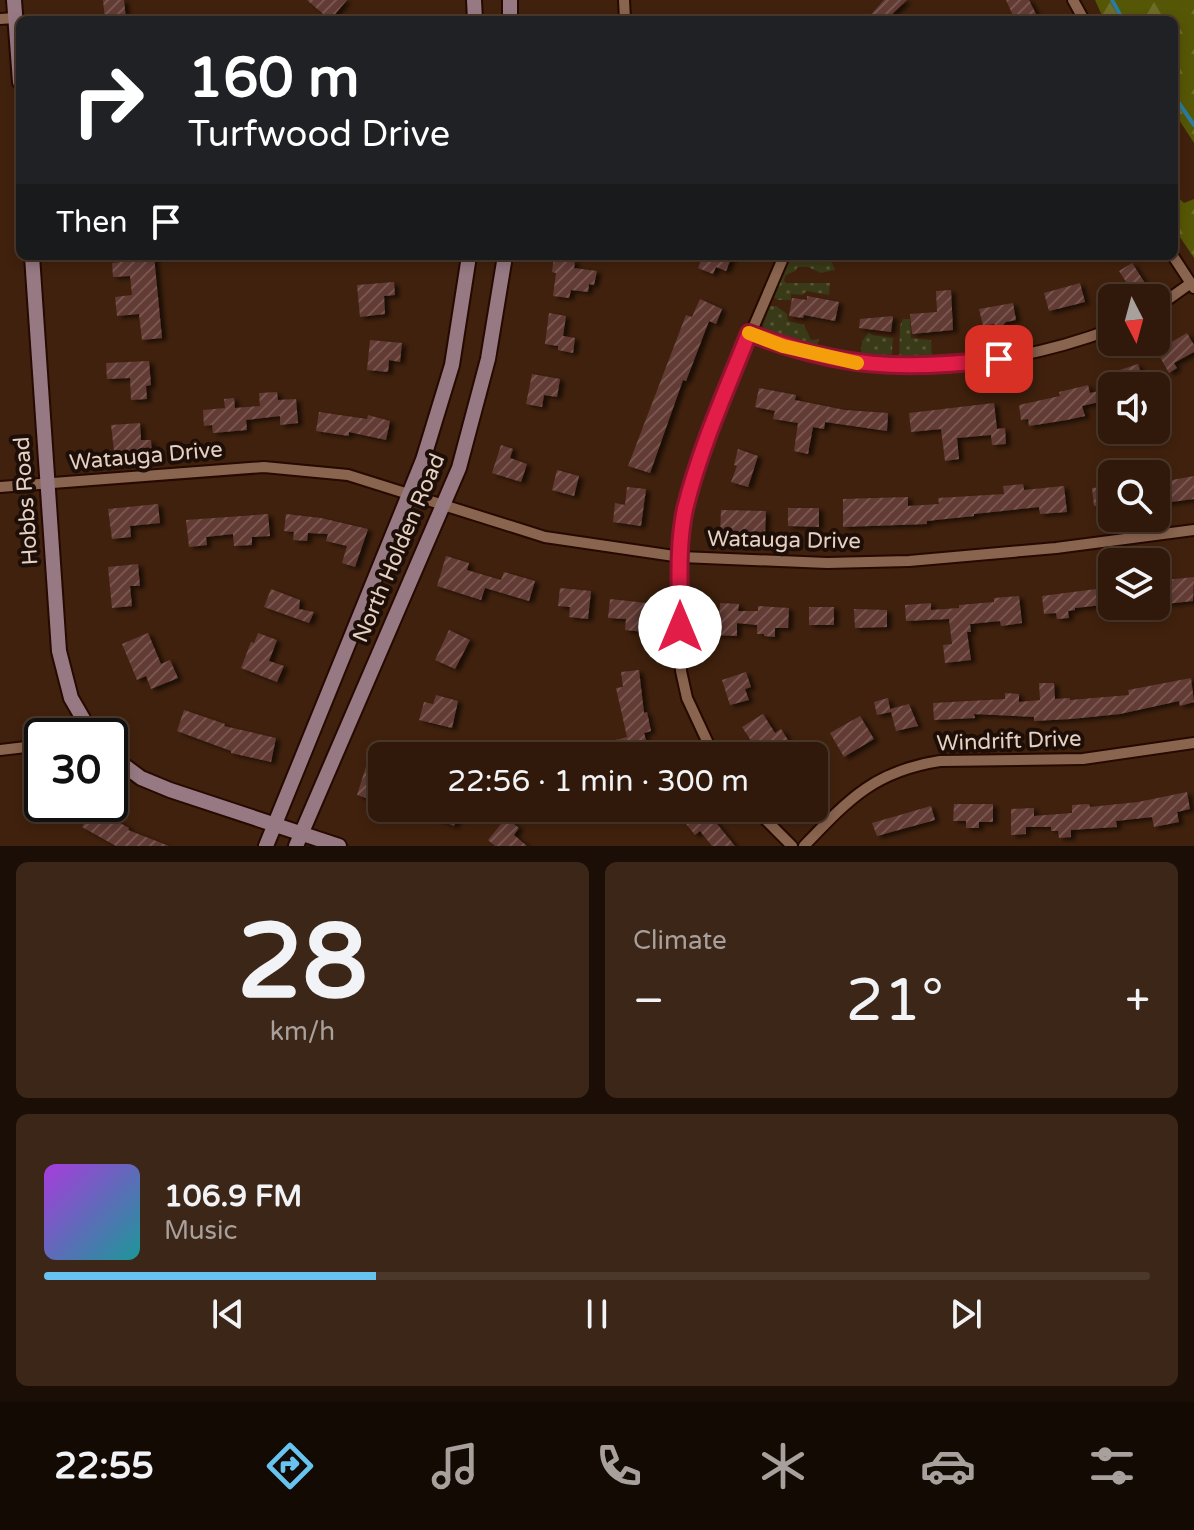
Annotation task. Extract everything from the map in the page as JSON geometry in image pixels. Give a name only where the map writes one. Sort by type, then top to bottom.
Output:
[{"type":"main road","points":[[14,0],[8,18],[16,61]]},
{"type":"main road","name":"Hobbs Road","points":[[32,260],[59,651],[71,698],[82,718]]},
{"type":"main road","name":"North Holden Road","points":[[266,846],[410,494],[452,365],[468,260]]},
{"type":"main road","name":"North Holden Road","points":[[299,840],[459,468],[488,359],[504,260]]},
{"type":"main road","points":[[128,768],[141,778],[170,790],[275,825],[299,840],[339,846]]},
{"type":"street","points":[[707,742],[687,698],[681,671],[681,557],[685,511],[696,473],[749,333],[782,260]]},
{"type":"street","points":[[1170,299],[1192,286],[1176,260]]},
{"type":"street","points":[[749,333],[836,360],[906,367],[1005,358],[1069,346],[1098,335]]},
{"type":"street","name":"Watauga Drive","points":[[0,487],[264,467],[348,475],[545,537],[681,557],[827,563],[909,561],[1056,548],[1194,530]]},
{"type":"street","name":"Windrift Drive","points":[[804,846],[835,813],[868,785],[894,771],[940,761],[1083,759],[1194,743]]},
{"type":"street","points":[[0,750],[24,747]]},
{"type":"street","points":[[768,822],[792,846]]},
{"type":"shaded area","points":[[789,260],[831,260],[835,270],[821,273],[808,267],[798,267],[784,280],[786,283],[830,283],[829,295],[807,291],[802,295],[791,294],[791,300],[774,297]]},
{"type":"shaded area","points":[[770,306],[776,306],[787,314],[788,321],[804,325],[811,340],[819,339],[816,351],[776,338],[776,334],[771,332],[770,335],[765,333],[763,325]]},
{"type":"shaded area","points":[[903,319],[910,319],[911,338],[931,340],[932,361],[899,363]]},
{"type":"shaded area","points":[[869,332],[893,338],[891,363],[854,359],[861,353],[862,341]]},
{"type":"green space","points":[[1095,0],[1194,0],[1194,143],[1178,118],[1178,16],[1102,16]]},
{"type":"green space","points":[[1178,198],[1184,203],[1194,199],[1194,258],[1178,234]]},
{"type":"building","points":[[103,0],[124,0],[126,16],[105,16]]},
{"type":"building","points":[[307,0],[347,0],[333,16],[325,16]]},
{"type":"building","points":[[884,0],[907,0],[890,16],[870,16]]},
{"type":"building","points":[[1006,0],[1029,0],[1037,16],[1013,16]]},
{"type":"building","points":[[154,260],[162,338],[142,340],[139,314],[117,316],[115,297],[132,295],[130,276],[113,277],[112,263]]},
{"type":"building","points":[[554,260],[575,261],[574,268],[597,271],[594,285],[589,284],[588,292],[571,290],[569,298],[553,296],[556,273],[552,272]]},
{"type":"building","points":[[701,260],[730,260],[726,271],[716,267],[713,274],[698,268]]},
{"type":"building","points":[[1132,263],[1145,283],[1127,284],[1119,271]]},
{"type":"building","points":[[394,282],[395,295],[384,296],[385,314],[360,317],[357,285]]},
{"type":"building","points":[[1080,283],[1085,302],[1049,311],[1044,293]]},
{"type":"building","points":[[951,290],[953,330],[912,334],[910,314],[937,312],[936,291]]},
{"type":"building","points":[[807,296],[839,302],[835,321],[804,315],[803,318],[789,316],[792,298],[807,300]]},
{"type":"building","points":[[700,299],[722,309],[716,324],[709,321],[686,381],[683,380],[650,473],[628,466],[686,315],[692,317]]},
{"type":"building","points":[[1013,303],[1016,320],[1006,322],[999,330],[994,324],[983,326],[979,309]]},
{"type":"building","points":[[549,313],[566,316],[563,336],[575,338],[573,353],[545,344]]},
{"type":"building","points":[[893,316],[891,332],[859,328],[860,319]]},
{"type":"building","points":[[1187,333],[1194,345],[1194,352],[1174,363],[1177,368],[1170,372],[1159,356],[1170,356],[1170,343]]},
{"type":"building","points":[[370,340],[402,343],[400,362],[389,360],[388,372],[367,370]]},
{"type":"building","points":[[149,361],[151,385],[146,386],[147,399],[131,400],[130,378],[107,379],[106,363]]},
{"type":"building","points":[[1138,364],[1141,372],[1114,372]]},
{"type":"building","points":[[532,374],[560,379],[557,397],[544,395],[542,407],[526,404]]},
{"type":"building","points":[[1088,385],[1090,393],[1098,391],[1098,402],[1082,406],[1085,416],[1029,426],[1028,419],[1021,420],[1019,405],[1060,396],[1059,392]]},
{"type":"building","points":[[759,388],[796,395],[795,400],[845,410],[888,413],[887,431],[825,422],[824,429],[813,427],[808,454],[794,451],[798,423],[773,419],[775,411],[755,407]]},
{"type":"building","points":[[277,392],[278,400],[296,399],[298,423],[280,425],[280,416],[246,420],[247,430],[213,433],[212,425],[204,426],[203,410],[225,408],[224,399],[234,398],[235,408],[260,406],[259,393]]},
{"type":"building","points":[[994,403],[997,429],[1005,428],[1006,444],[992,445],[991,435],[957,438],[959,459],[945,461],[941,429],[911,432],[909,413]]},
{"type":"building","points":[[319,412],[367,419],[368,415],[390,421],[386,440],[349,432],[349,436],[316,431]]},
{"type":"building","points":[[140,423],[141,440],[151,440],[152,456],[121,459],[120,450],[114,451],[111,425]]},
{"type":"building","points":[[501,445],[513,449],[510,458],[527,464],[521,482],[492,473]]},
{"type":"building","points":[[738,449],[758,456],[748,487],[731,482],[737,466],[734,465]]},
{"type":"building","points":[[557,470],[579,476],[574,496],[552,490]]},
{"type":"building","points":[[1194,476],[1194,499],[1170,502],[1170,480]]},
{"type":"building","points":[[1023,484],[1024,490],[1064,486],[1067,512],[1040,514],[1039,507],[927,521],[927,524],[843,527],[843,499],[908,497],[908,506],[939,504],[938,498],[1004,494],[1003,486]]},
{"type":"building","points":[[627,487],[646,489],[641,526],[613,522],[615,503],[625,505]]},
{"type":"building","points":[[1098,487],[1098,506],[1094,506],[1092,488]]},
{"type":"building","points":[[158,504],[160,523],[130,526],[131,537],[112,539],[108,509]]},
{"type":"building","points":[[788,508],[819,508],[819,527],[788,526]]},
{"type":"building","points":[[721,510],[766,511],[765,535],[720,534]]},
{"type":"building","points":[[268,514],[270,536],[252,537],[252,545],[234,546],[233,534],[206,537],[207,545],[189,547],[186,520]]},
{"type":"building","points":[[286,514],[368,529],[355,567],[342,563],[347,546],[326,541],[328,534],[308,533],[307,541],[293,540],[294,532],[284,531]]},
{"type":"building","points":[[446,556],[469,563],[467,570],[501,580],[504,572],[535,581],[529,601],[485,588],[481,600],[437,586]]},
{"type":"building","points":[[138,564],[140,586],[130,586],[132,606],[112,608],[108,567]]},
{"type":"building","points":[[1194,577],[1193,601],[1170,603],[1170,580]]},
{"type":"building","points":[[560,588],[591,591],[588,619],[569,617],[570,607],[558,606]]},
{"type":"building","points":[[271,589],[300,600],[299,609],[314,612],[309,623],[264,607]]},
{"type":"building","points":[[1098,589],[1098,606],[1075,608],[1068,611],[1069,618],[1057,619],[1056,613],[1044,614],[1042,596]]},
{"type":"building","points":[[1019,596],[1022,623],[1001,626],[1000,621],[970,624],[971,632],[967,632],[971,660],[945,663],[943,645],[952,644],[949,619],[906,621],[905,605],[931,603],[931,610],[959,608],[959,605],[994,602],[994,598]]},
{"type":"building","points":[[610,599],[647,603],[644,632],[625,630],[626,619],[608,618]]},
{"type":"building","points":[[720,603],[739,604],[738,611],[758,611],[758,606],[789,608],[788,628],[775,628],[775,637],[764,636],[757,634],[757,625],[737,623],[737,636],[710,635],[711,617],[719,617]]},
{"type":"building","points":[[809,607],[834,607],[834,625],[809,625]]},
{"type":"building","points":[[854,609],[887,610],[887,627],[855,628]]},
{"type":"building","points":[[449,630],[470,640],[455,669],[435,660]]},
{"type":"building","points":[[148,633],[161,664],[170,660],[178,678],[151,689],[146,676],[137,680],[122,644]]},
{"type":"building","points":[[258,633],[277,640],[269,661],[284,666],[277,682],[241,668]]},
{"type":"building","points":[[639,670],[644,713],[647,712],[651,731],[644,733],[647,742],[608,742],[627,737],[616,688],[623,687],[621,672]]},
{"type":"building","points":[[746,672],[751,687],[745,689],[749,700],[730,705],[722,680]]},
{"type":"building","points":[[1191,678],[1194,702],[1180,706],[1179,701],[1120,714],[1071,719],[1034,721],[1034,717],[974,714],[975,718],[934,720],[933,703],[1005,699],[1005,693],[1019,694],[1019,702],[1040,700],[1039,683],[1054,683],[1055,699],[1070,700],[1129,695],[1128,690]]},
{"type":"building","points":[[436,695],[458,701],[452,728],[419,720],[424,702],[433,704]]},
{"type":"building","points":[[888,698],[890,709],[909,704],[918,726],[896,731],[891,712],[877,715],[874,702]]},
{"type":"building","points":[[184,710],[224,726],[276,738],[271,762],[231,753],[177,731]]},
{"type":"building","points":[[763,714],[775,733],[781,729],[788,740],[752,742],[742,727]]},
{"type":"building","points":[[860,716],[874,739],[844,757],[830,733]]},
{"type":"building","points":[[368,760],[368,799],[357,795]]},
{"type":"building","points":[[1187,792],[1190,809],[1177,812],[1179,822],[1154,827],[1152,817],[1116,821],[1117,827],[1071,830],[1071,837],[1059,838],[1058,831],[1051,831],[1051,827],[1026,827],[1026,834],[1011,835],[1011,809],[1034,808],[1034,816],[1072,813],[1072,805],[1089,804],[1090,807],[1138,802]]},
{"type":"building","points":[[954,804],[993,804],[993,822],[979,822],[979,828],[966,828],[966,821],[953,821]]},
{"type":"building","points":[[931,806],[935,820],[877,836],[872,823]]},
{"type":"building","points":[[85,822],[118,822],[128,830],[169,846],[116,846],[82,827]]},
{"type":"building","points":[[503,822],[511,822],[519,828],[514,835],[527,846],[495,846],[488,840]]},
{"type":"building","points":[[684,822],[715,822],[735,846],[712,846],[700,831],[695,835]]},
{"type":"waterway","points":[[1112,0],[1121,16]]},
{"type":"waterway","points":[[1178,102],[1194,125]]},
{"type":"slow traffic","points":[[749,333],[783,346],[857,363]]},
{"type":"route","points":[[680,627],[685,511],[704,447],[749,333],[836,360],[872,365],[906,367],[999,359]]}]
